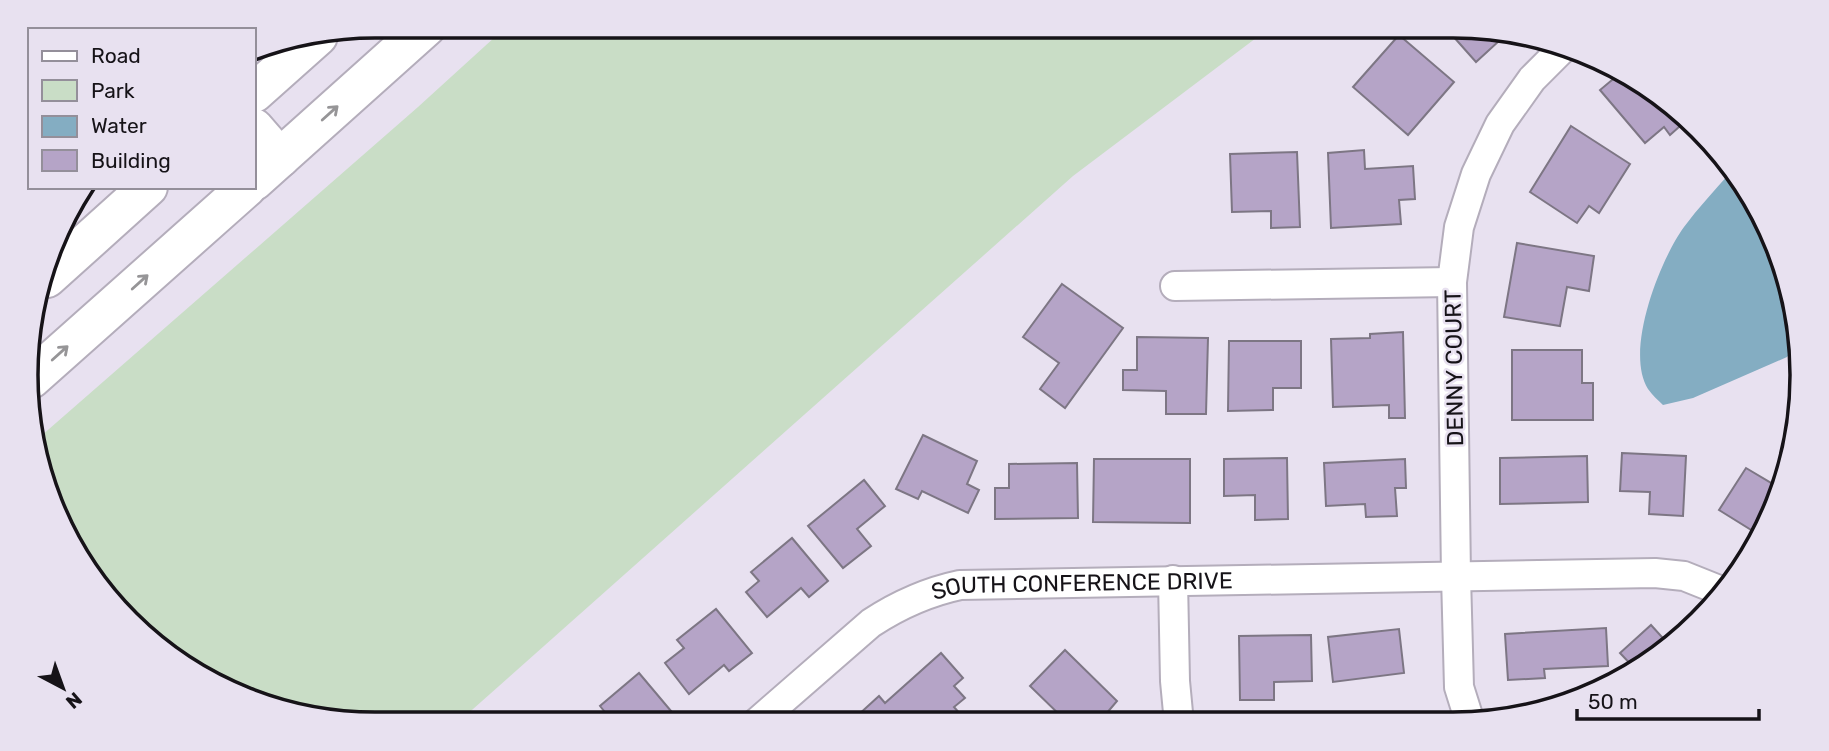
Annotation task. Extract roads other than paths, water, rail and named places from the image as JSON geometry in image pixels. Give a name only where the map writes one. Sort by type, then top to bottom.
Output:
[{"type":"main road","points":[[256,134],[267,169],[414,38]]},
{"type":"main road","points":[[256,91],[307,46]]},
{"type":"main road","points":[[55,271],[146,189]]},
{"type":"main road","points":[[38,373],[245,189]]},
{"type":"street","name":"DENNY COURT","points":[[1467,712],[1460,687],[1456,576],[1452,282],[1460,227],[1476,174],[1487,149],[1524,90],[1556,54]]},
{"type":"street","points":[[1175,286],[1452,282]]},
{"type":"street","name":"SOUTH CONFERENCE DRIVE","points":[[769,712],[872,623],[913,598],[936,590],[984,583],[1655,573],[1684,576],[1715,588]]},
{"type":"street","points":[[1173,580],[1178,712]]},
{"type":"water","points":[[1726,177],[1756,226],[1773,267],[1784,310],[1790,354],[1693,398],[1663,405],[1648,389],[1642,372],[1640,352],[1643,330],[1648,306],[1665,261],[1695,213]]}]
